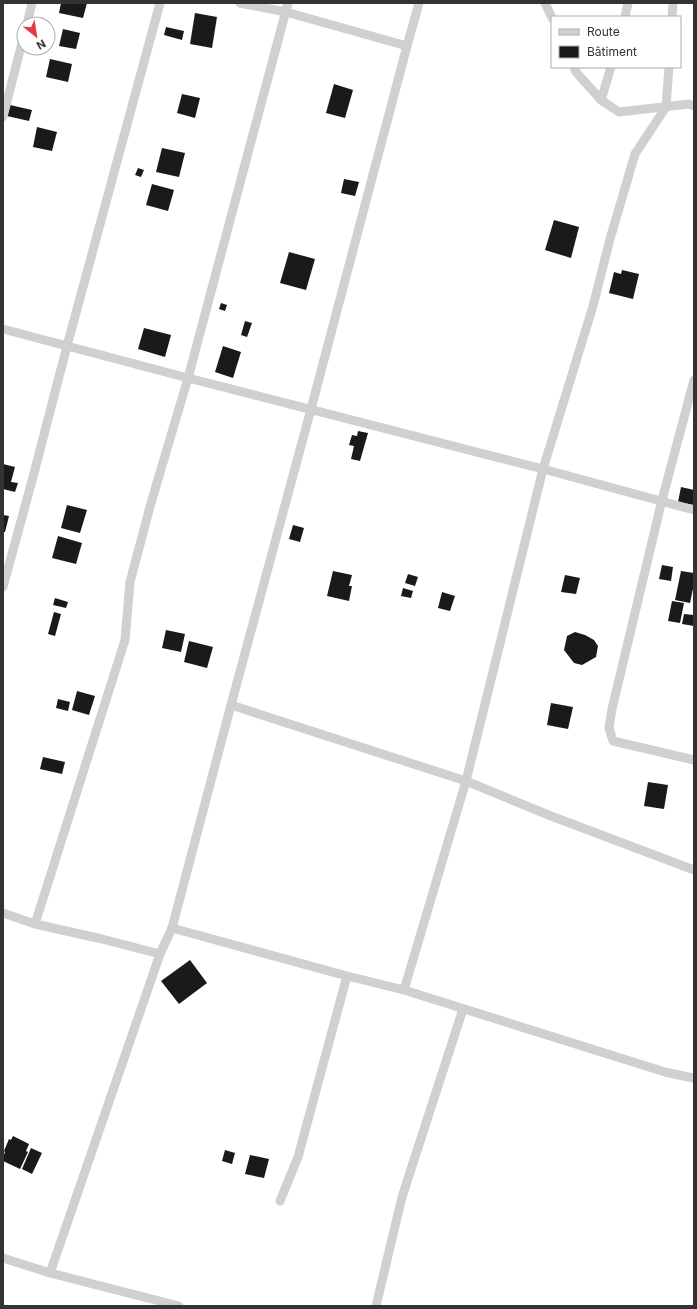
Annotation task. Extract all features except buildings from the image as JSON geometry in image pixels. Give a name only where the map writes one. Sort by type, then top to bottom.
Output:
[{"type":"street","points":[[29,16],[32,3]]},
{"type":"street","points":[[3,587],[33,477],[66,346],[160,3]]},
{"type":"street","points":[[240,3],[287,7],[407,46]]},
{"type":"street","points":[[50,1273],[160,954],[172,928],[407,46],[420,3]]},
{"type":"street","points":[[545,3],[551,16]]},
{"type":"street","points":[[625,16],[628,3]]},
{"type":"street","points":[[672,16],[673,3]]},
{"type":"street","points":[[35,924],[125,640],[130,582],[151,503],[188,378],[287,7]]},
{"type":"street","points":[[3,117],[19,56]]},
{"type":"street","points":[[574,68],[576,72],[601,100],[619,112],[689,104],[694,106]]},
{"type":"street","points":[[601,100],[610,68]]},
{"type":"street","points":[[404,990],[466,781],[543,468],[593,306],[610,239],[635,154],[666,107],[669,68]]},
{"type":"street","points":[[3,328],[188,378],[543,468],[694,510]]},
{"type":"street","points":[[694,380],[662,500],[614,701],[609,728],[613,741],[694,760]]},
{"type":"street","points":[[231,705],[466,781],[694,870]]},
{"type":"street","points":[[3,913],[35,924],[160,954]]},
{"type":"street","points":[[172,928],[404,990],[665,1072],[693,1078]]},
{"type":"street","points":[[280,1201],[298,1157],[347,976]]},
{"type":"street","points":[[376,1306],[402,1197],[463,1009]]},
{"type":"street","points":[[3,1258],[50,1273],[179,1306]]}]
